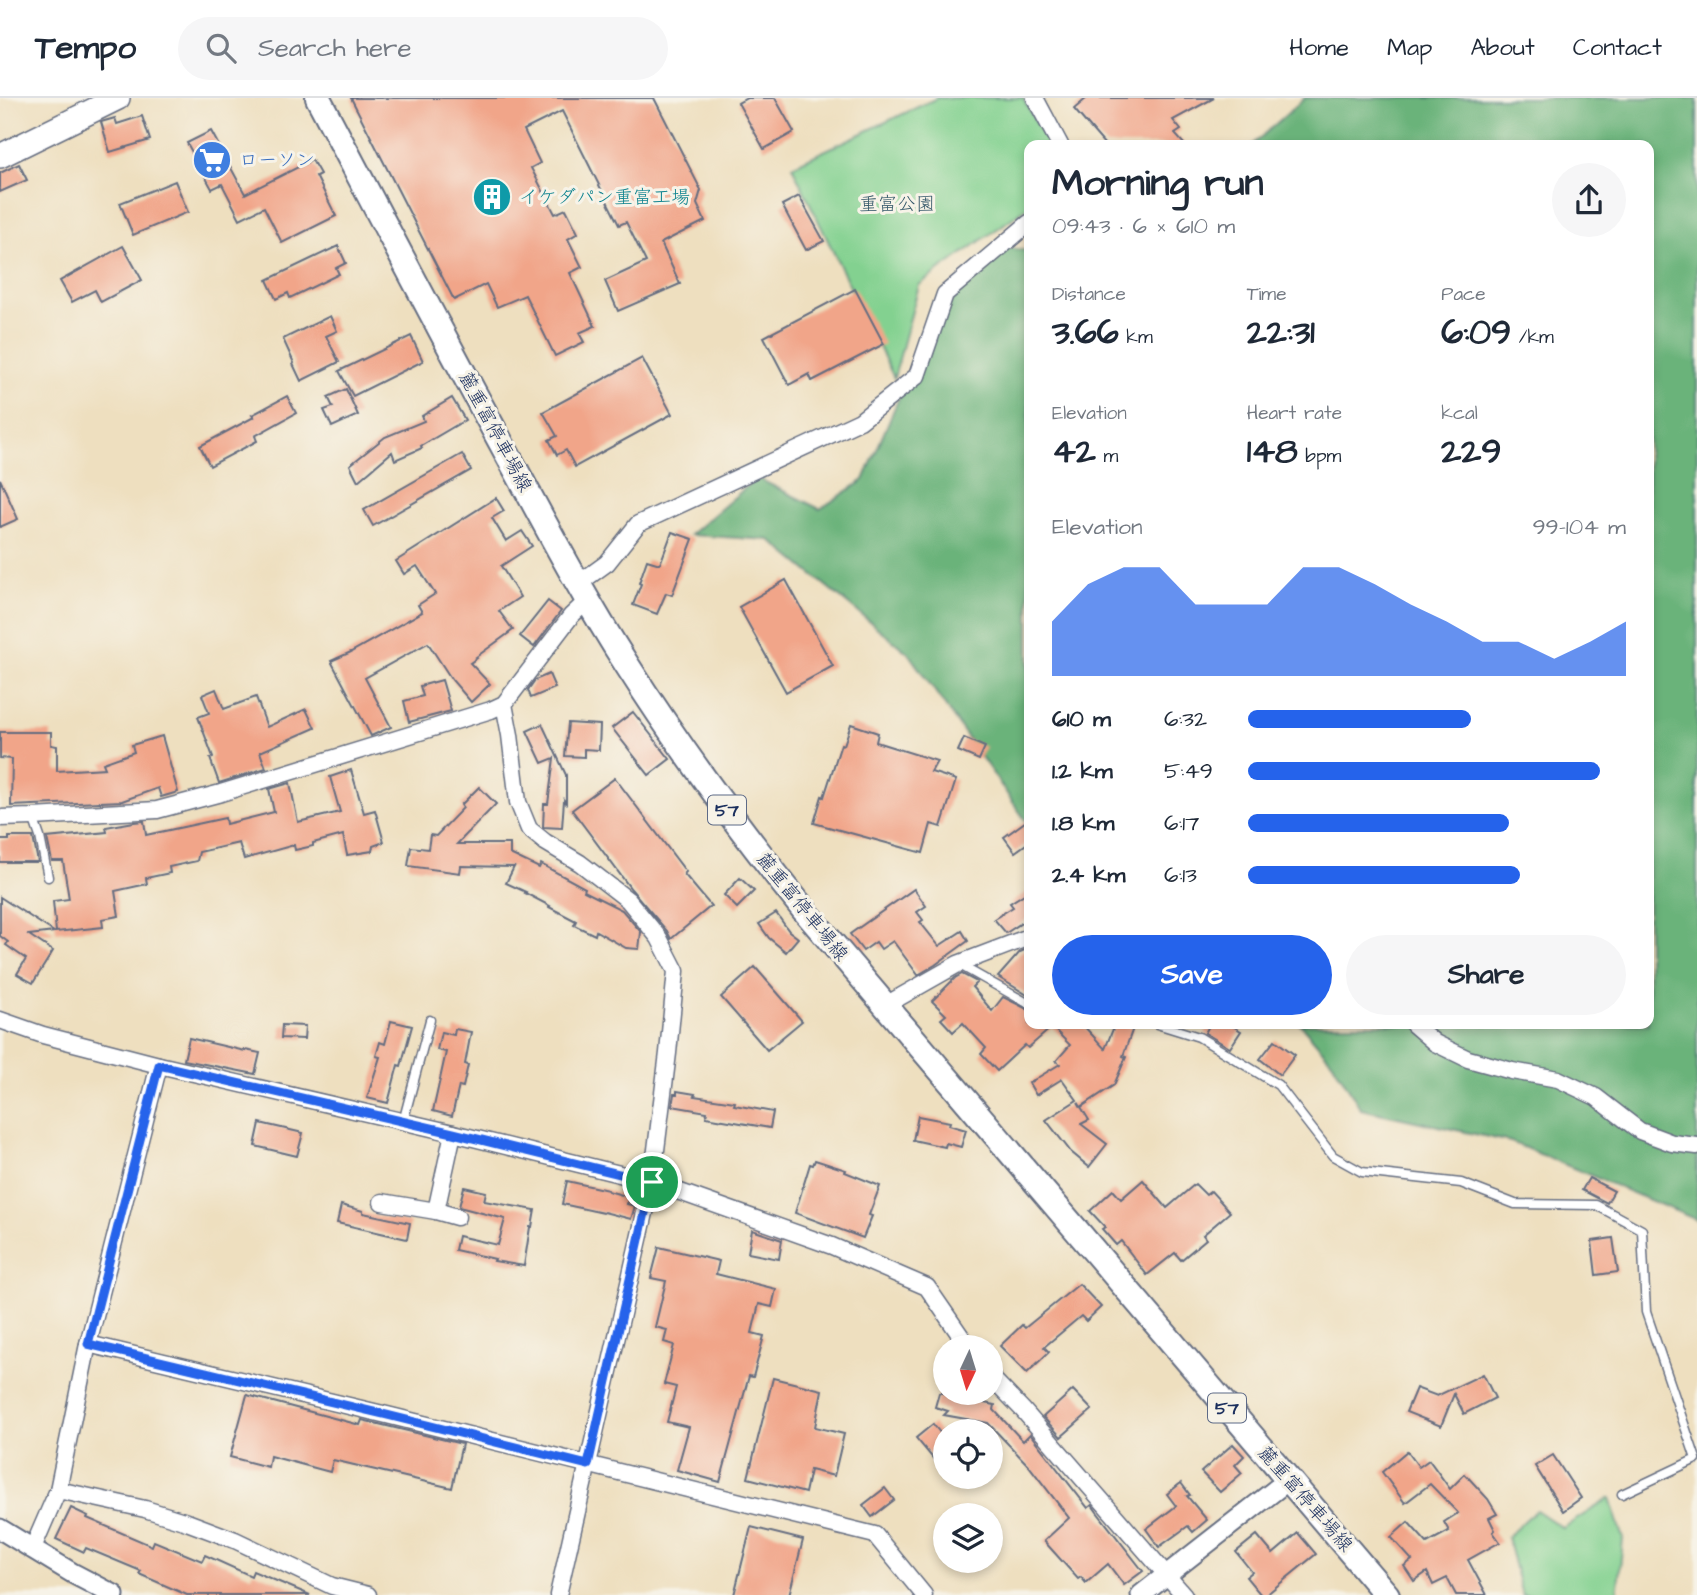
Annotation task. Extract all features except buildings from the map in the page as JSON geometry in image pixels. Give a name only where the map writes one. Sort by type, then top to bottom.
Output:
[{"type":"main road","points":[[0,156],[118,98]]},
{"type":"main road","name":"麓重富停車場線","points":[[318,98],[492,428],[583,592],[678,743],[804,910],[1387,1595]]},
{"type":"street","points":[[1035,98],[1057,140]]},
{"type":"street","points":[[0,818],[157,810],[234,789],[504,704],[571,616],[583,592],[638,524],[860,421],[917,376],[945,294],[1024,227]]},
{"type":"street","points":[[504,704],[518,802],[529,829],[628,900],[659,938],[676,971],[652,1182],[558,1595]]},
{"type":"street","points":[[884,1006],[958,964],[1024,939]]},
{"type":"street","points":[[0,1020],[44,1035],[159,1065],[652,1182],[832,1247],[928,1287],[960,1335]]},
{"type":"street","points":[[1419,1029],[1434,1043],[1468,1059],[1511,1071],[1559,1079],[1596,1097],[1640,1131],[1672,1143],[1697,1146]]},
{"type":"street","points":[[33,1550],[58,1490],[88,1344],[159,1065]]},
{"type":"street","points":[[436,1211],[453,1133]]},
{"type":"street","points":[[382,1202],[457,1217]]},
{"type":"street","points":[[88,1344],[875,1535],[924,1595]]},
{"type":"street","points":[[1003,1389],[1184,1595]]},
{"type":"street","points":[[1141,1595],[1287,1480]]},
{"type":"street","points":[[58,1490],[145,1509],[187,1522],[235,1540],[332,1586],[368,1595]]},
{"type":"street","points":[[0,1529],[114,1595]]},
{"type":"lane","points":[[33,817],[48,877]]},
{"type":"lane","points":[[958,964],[1024,1001]]},
{"type":"lane","points":[[402,1122],[430,1020]]},
{"type":"lane","points":[[1173,1029],[1199,1037],[1278,1085],[1333,1156],[1362,1172],[1461,1183],[1515,1204],[1596,1205],[1642,1230],[1646,1312],[1696,1458],[1622,1494]]},
{"type":"green space","name":"重富公園","points":[[937,98],[1023,98],[1045,140],[1024,140],[1024,210],[919,285],[894,378],[792,166]]},
{"type":"green space","points":[[1305,98],[1697,98],[1697,1220],[1511,1142],[1361,1109],[1332,1061],[1304,1029],[1654,1029],[1654,140],[1258,140]]},
{"type":"green space","points":[[998,246],[1024,250],[1024,818],[908,653],[770,540],[690,535],[757,478],[820,509],[864,480],[928,329]]},
{"type":"green space","points":[[1610,1498],[1623,1539],[1617,1595],[1522,1595],[1507,1537],[1536,1510],[1563,1528]]},
{"type":"place","name":"ローソン","points":[[212,160]]},
{"type":"place","name":"イケダパン重富工場","points":[[492,197]]},
{"type":"route","points":[[159,1065],[652,1182],[588,1465],[88,1344],[159,1065]]}]
